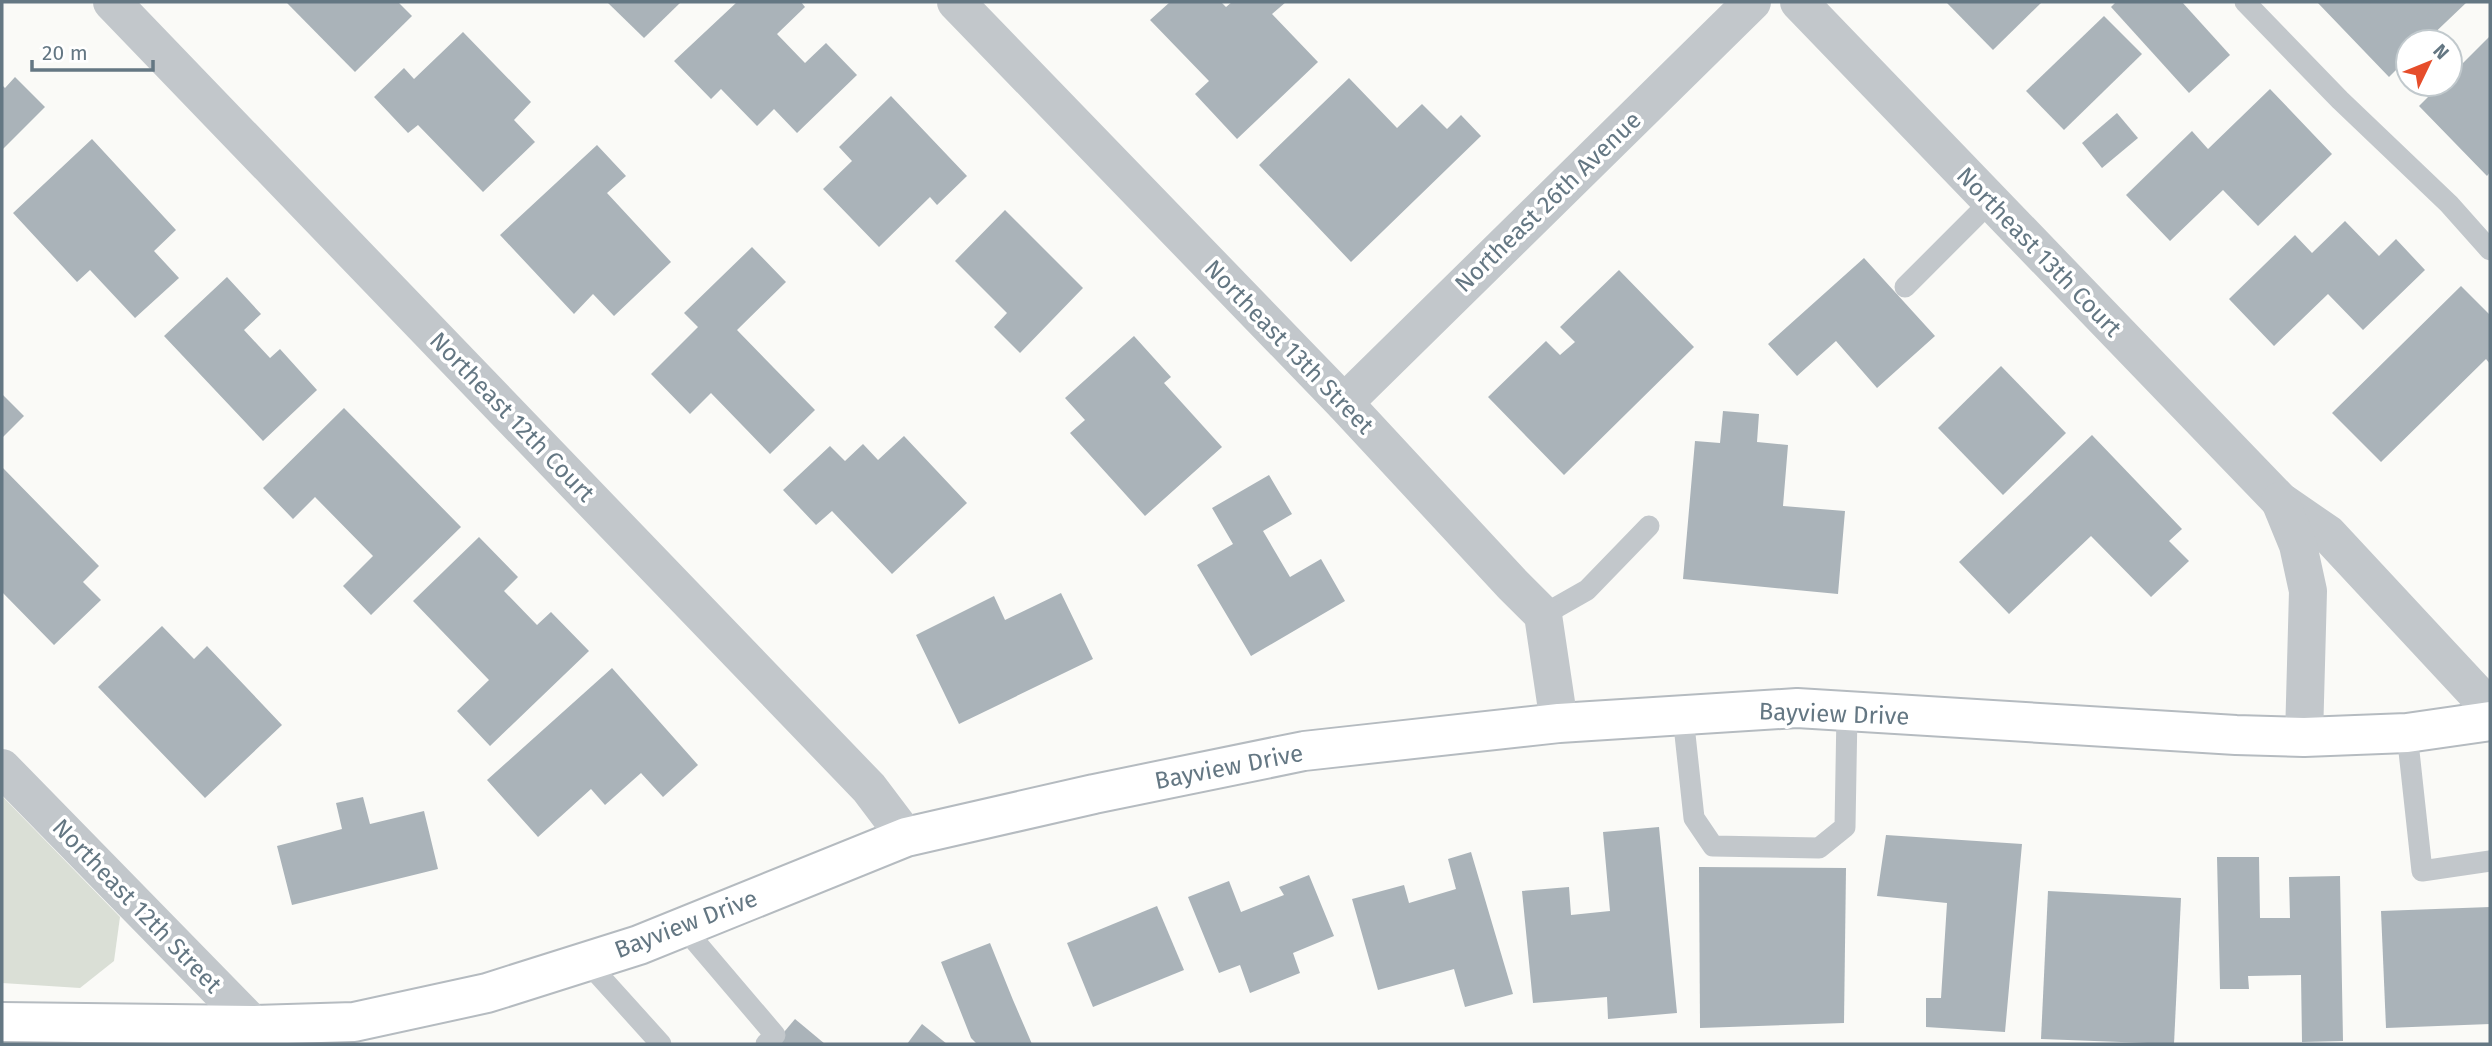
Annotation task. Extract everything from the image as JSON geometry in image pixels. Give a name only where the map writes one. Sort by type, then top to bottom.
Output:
[{"type":"street","name":"Northeast 12th Court","points":[[112,2],[869,788],[906,837]]},
{"type":"street","name":"Northeast 13th Street","points":[[956,2],[1344,402],[1513,585],[1544,614]]},
{"type":"street","name":"Northeast 26th Avenue","points":[[1344,402],[1752,2]]},
{"type":"street","name":"Northeast 13th Court","points":[[1799,2],[2280,502],[2328,534],[2490,708]]},
{"type":"street","name":"Northeast 13th Court","points":[[2280,502],[2298,545],[2308,591],[2304,737]]},
{"type":"street","points":[[1544,614],[1559,723]]},
{"type":"street","name":"Bayview Drive","points":[[2,1022],[262,1035],[354,1022],[488,993],[639,945],[906,837],[1094,794],[1304,751],[1559,723],[1797,708],[2304,737],[2407,733],[2490,721]]},
{"type":"street","name":"Northeast 12th Street","points":[[2,768],[262,1035]]},
{"type":"lane","points":[[2245,2],[2340,100],[2449,204],[2490,250]]},
{"type":"lane","points":[[1905,288],[1990,202]]},
{"type":"lane","points":[[1544,614],[1587,590],[1649,526]]},
{"type":"lane","points":[[1683,716],[1694,818],[1713,846],[1819,848],[1845,827],[1847,712]]},
{"type":"lane","points":[[2407,733],[2422,871],[2490,860]]},
{"type":"lane","points":[[682,927],[775,1035],[766,1044]]},
{"type":"lane","points":[[587,962],[661,1044]]},
{"type":"shaded area","points":[[2,796],[120,917],[114,961],[80,988],[2,983]]},
{"type":"building","points":[[286,2],[398,2],[412,16],[355,72]]},
{"type":"building","points":[[607,2],[681,2],[644,38]]},
{"type":"building","points":[[737,2],[801,2],[805,7],[777,34],[805,63],[826,43],[857,75],[797,133],[774,109],[757,126],[721,89],[711,99],[674,61]]},
{"type":"building","points":[[1170,2],[1221,2],[1226,7],[1232,2],[1286,2],[1272,14],[1318,62],[1237,139],[1195,94],[1209,81],[1150,20]]},
{"type":"building","points":[[1946,2],[2042,2],[1993,50]]},
{"type":"building","points":[[2116,2],[2182,2],[2230,55],[2189,93],[2111,7]]},
{"type":"building","points":[[2317,2],[2467,2],[2440,28],[2394,28],[2394,72],[2389,77]]},
{"type":"building","points":[[2104,16],[2142,54],[2064,130],[2026,91]]},
{"type":"building","points":[[463,32],[531,102],[514,120],[535,142],[483,192],[418,125],[408,133],[374,97],[404,68],[414,79]]},
{"type":"building","points":[[2490,36],[2490,172],[2487,176],[2419,106],[2427,98],[2464,98],[2464,62]]},
{"type":"building","points":[[15,77],[45,107],[2,150],[2,85],[5,88]]},
{"type":"building","points":[[1349,78],[1397,128],[1422,104],[1447,129],[1461,115],[1481,136],[1351,262],[1259,165]]},
{"type":"building","points":[[2270,89],[2332,154],[2258,226],[2223,190],[2170,241],[2126,195],[2192,131],[2208,149]]},
{"type":"building","points":[[891,96],[967,176],[937,205],[930,197],[879,247],[823,189],[852,161],[839,147]]},
{"type":"building","points":[[2117,113],[2138,138],[2102,168],[2082,143]]},
{"type":"building","points":[[92,139],[176,230],[154,251],[179,278],[135,318],[90,270],[77,282],[13,213]]},
{"type":"building","points":[[597,145],[626,176],[607,193],[671,262],[614,316],[593,294],[574,314],[500,235]]},
{"type":"building","points":[[1005,210],[1083,288],[1020,353],[994,327],[1007,313],[955,261]]},
{"type":"building","points":[[2345,221],[2379,256],[2396,239],[2425,270],[2363,330],[2328,294],[2274,346],[2229,299],[2295,235],[2312,253]]},
{"type":"building","points":[[752,247],[786,282],[737,330],[815,410],[770,454],[711,393],[690,414],[651,374],[698,327],[684,313]]},
{"type":"building","points":[[1864,258],[1935,336],[1877,388],[1836,341],[1797,376],[1768,344]]},
{"type":"building","points":[[1619,270],[1694,347],[1564,475],[1488,397],[1546,341],[1560,355],[1575,342],[1560,327]]},
{"type":"building","points":[[227,277],[261,314],[244,330],[270,358],[280,349],[317,390],[263,441],[164,336]]},
{"type":"building","points":[[2461,286],[2490,315],[2490,364],[2486,359],[2381,462],[2332,413]]},
{"type":"building","points":[[1134,336],[1171,377],[1164,383],[1222,447],[1145,516],[1070,433],[1085,420],[1065,398]]},
{"type":"building","points":[[2001,366],[2066,433],[2003,495],[1938,428]]},
{"type":"building","points":[[2,394],[24,416],[2,438]]},
{"type":"building","points":[[344,408],[461,527],[371,615],[343,586],[373,556],[315,497],[293,519],[263,488]]},
{"type":"building","points":[[1723,411],[1759,414],[1757,442],[1788,445],[1783,506],[1845,511],[1838,594],[1683,579],[1695,441],[1720,443]]},
{"type":"building","points":[[2092,435],[2182,529],[2169,541],[2189,561],[2151,597],[2091,536],[2009,614],[1959,562]]},
{"type":"building","points":[[904,436],[967,503],[892,574],[832,511],[816,525],[783,490],[830,446],[845,461],[863,444],[878,460]]},
{"type":"building","points":[[2,467],[99,566],[83,582],[101,600],[54,645],[2,592]]},
{"type":"building","points":[[1269,475],[1292,514],[1263,531],[1290,577],[1321,559],[1345,601],[1251,656],[1197,565],[1233,544],[1212,508]]},
{"type":"building","points":[[479,537],[518,577],[504,591],[537,625],[551,612],[589,651],[490,746],[457,711],[489,680],[413,601]]},
{"type":"building","points":[[1061,593],[1093,659],[959,724],[916,635],[994,596],[1005,620]]},
{"type":"building","points":[[162,626],[194,659],[207,646],[282,725],[205,798],[98,687]]},
{"type":"building","points":[[612,668],[698,765],[663,797],[641,773],[605,805],[591,789],[538,837],[487,780]]},
{"type":"building","points":[[363,797],[370,824],[424,811],[438,869],[292,905],[277,846],[342,829],[336,803]]},
{"type":"building","points":[[1659,827],[1677,1013],[1608,1019],[1607,997],[1533,1003],[1522,891],[1569,887],[1571,915],[1610,911],[1603,832]]},
{"type":"building","points":[[1886,835],[2022,844],[2005,1032],[1926,1027],[1926,998],[1941,998],[1947,903],[1877,896]]},
{"type":"building","points":[[1471,852],[1513,994],[1465,1007],[1454,969],[1378,990],[1352,899],[1404,885],[1409,903],[1456,889],[1448,859]]},
{"type":"building","points":[[2217,857],[2259,857],[2260,918],[2290,918],[2289,877],[2340,876],[2343,1041],[2302,1042],[2301,975],[2248,976],[2249,989],[2220,989]]},
{"type":"building","points":[[1699,867],[1846,868],[1844,1023],[1700,1028]]},
{"type":"building","points":[[1309,875],[1334,936],[1293,953],[1300,973],[1250,993],[1240,965],[1219,973],[1188,897],[1229,881],[1241,912],[1284,895],[1279,887]]},
{"type":"building","points":[[2048,891],[2181,898],[2174,1044],[2041,1039]]},
{"type":"building","points":[[1157,906],[1184,970],[1093,1007],[1067,943]]},
{"type":"building","points":[[2490,907],[2490,1024],[2386,1028],[2381,911]]},
{"type":"building","points":[[990,943],[1032,1044],[977,1044],[971,1038],[941,962]]},
{"type":"building","points":[[795,1019],[825,1044],[774,1044]]},
{"type":"building","points":[[922,1024],[947,1044],[907,1044]]}]
